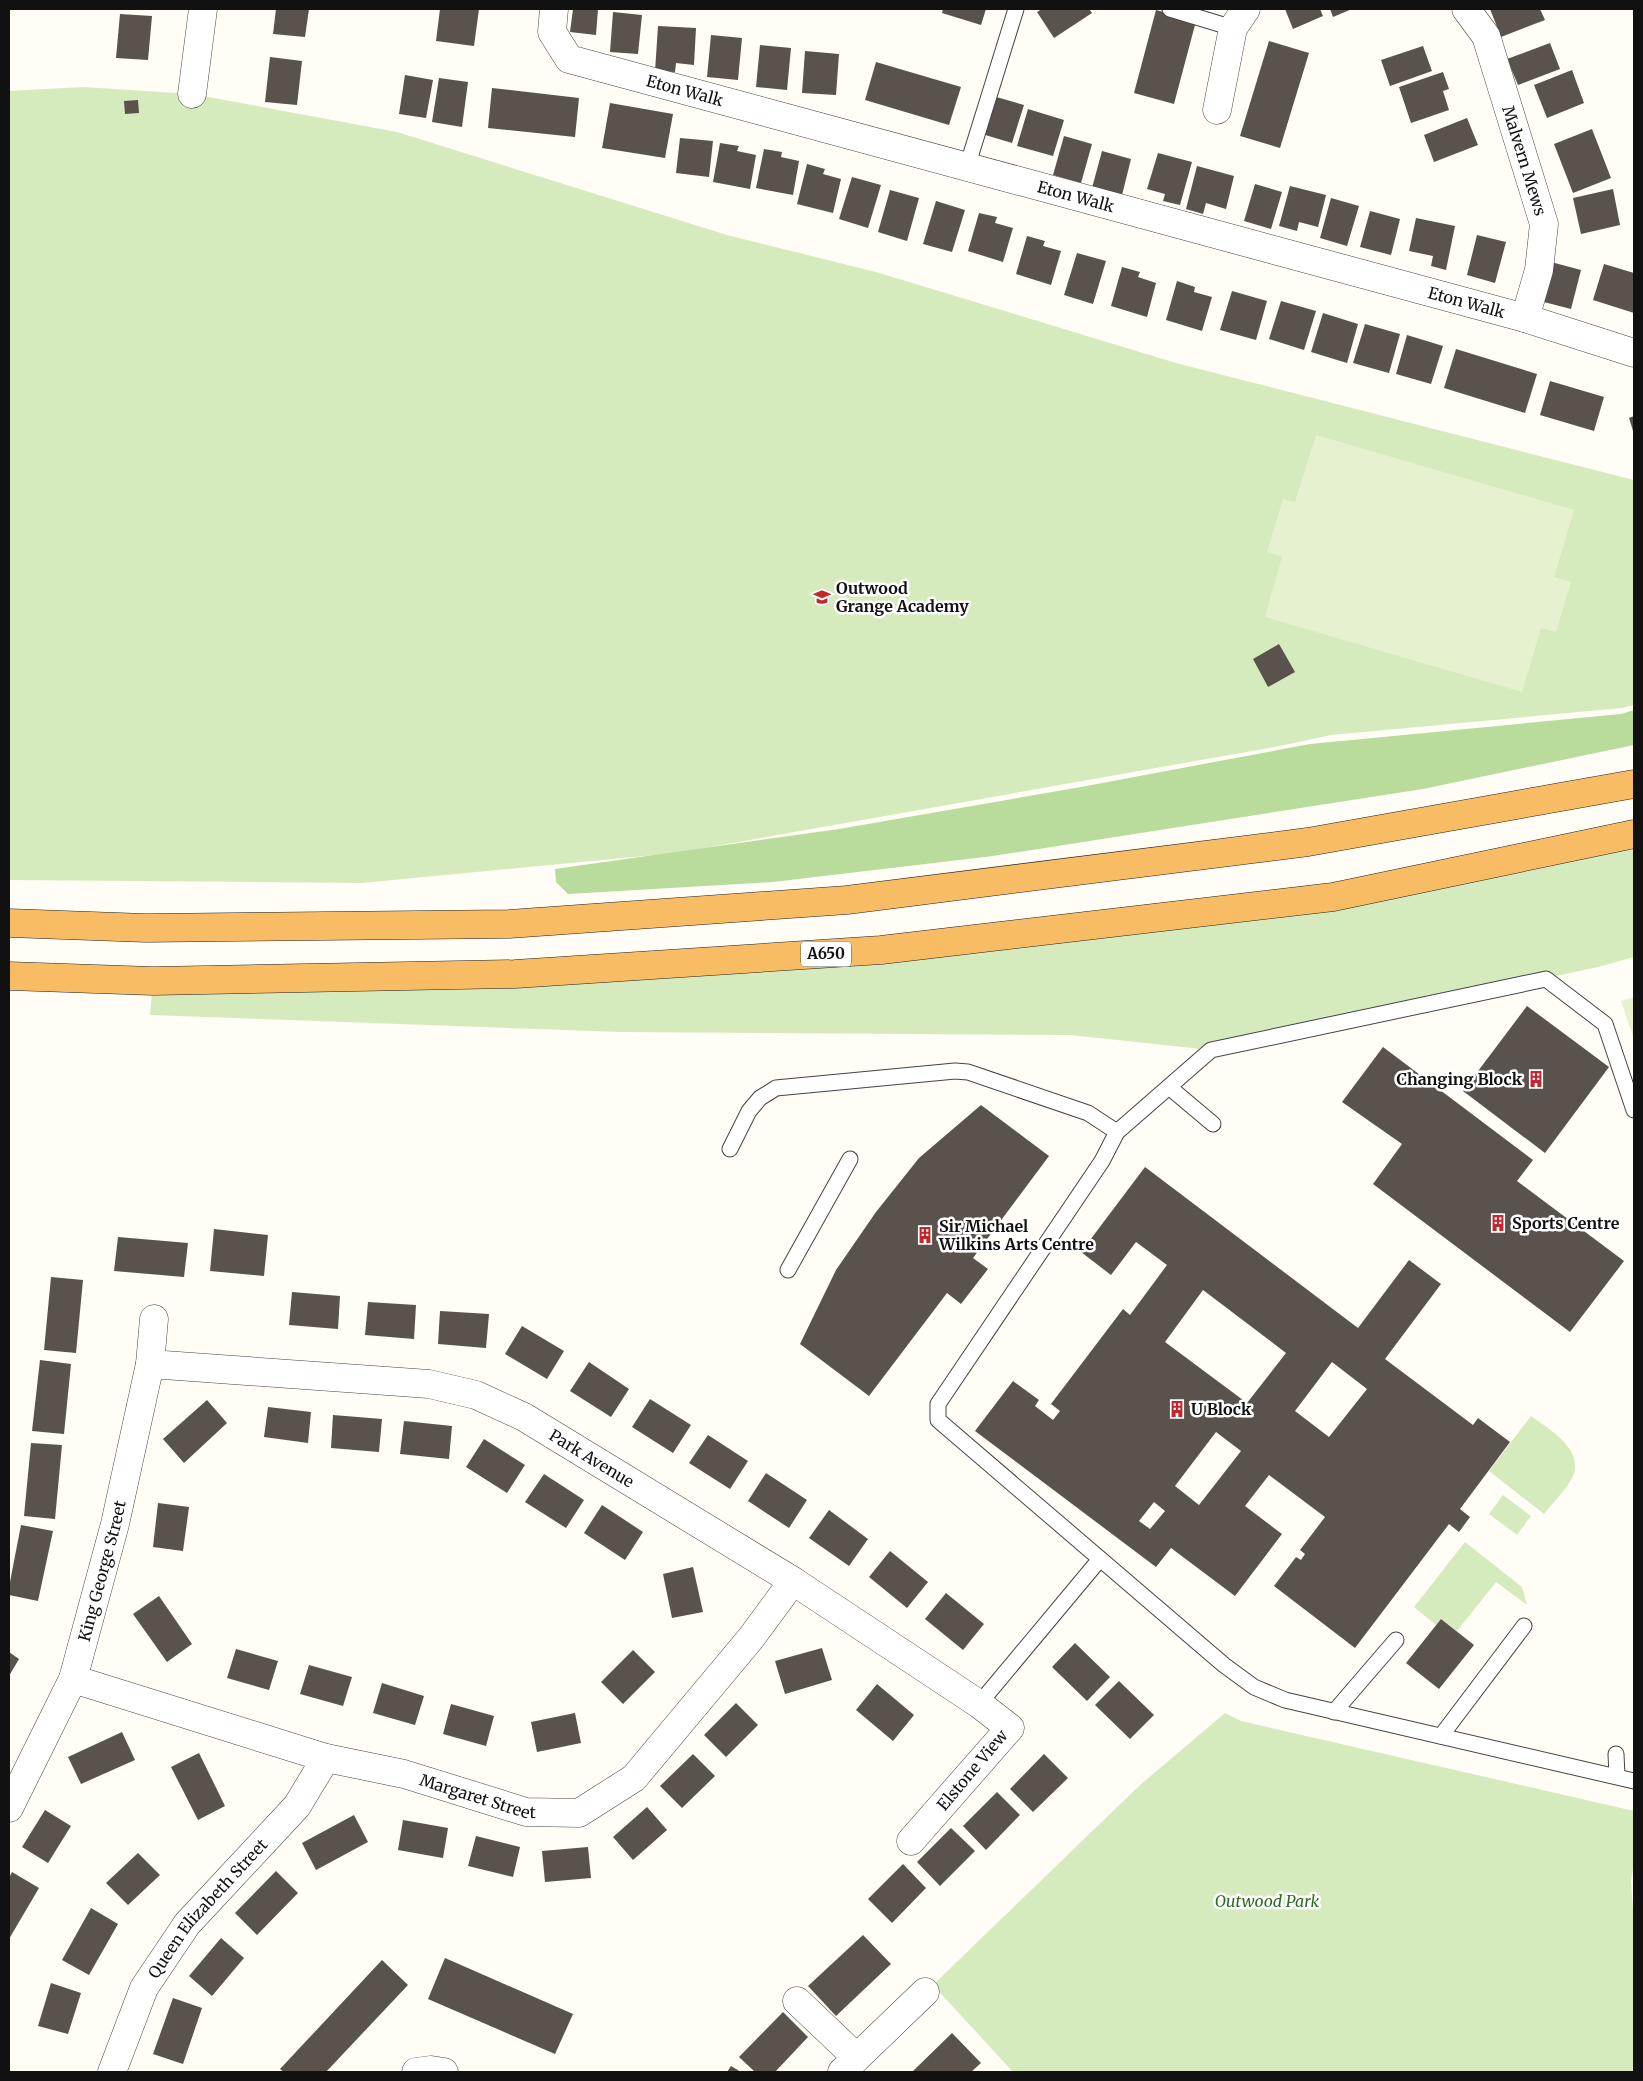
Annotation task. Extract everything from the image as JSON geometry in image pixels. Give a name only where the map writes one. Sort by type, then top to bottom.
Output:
[{"type":"highway","points":[[9,923],[146,928],[508,924],[847,900],[1308,842],[1634,784]]},
{"type":"highway","name":"A650","points":[[9,976],[153,980],[515,974],[881,950],[1333,897],[1634,834]]},
{"type":"street","points":[[192,94],[203,9]]},
{"type":"street","name":"Eton Walk","points":[[554,9],[552,32],[569,59],[1525,318],[1634,353]]},
{"type":"street","name":"Malvern Mews","points":[[1466,9],[1486,36],[1544,224],[1539,270],[1525,318]]},
{"type":"street","points":[[1216,110],[1240,18]]},
{"type":"street","name":"King George Street","points":[[9,1808],[73,1680],[115,1524],[150,1364],[154,1319]]},
{"type":"street","name":"Park Avenue","points":[[150,1364],[429,1384],[476,1395],[524,1417],[793,1581],[979,1704]]},
{"type":"street","name":"Margaret Street","points":[[73,1680],[326,1758],[404,1774],[526,1812],[579,1812],[634,1778],[752,1638],[793,1581]]},
{"type":"street","name":"Elstone View","points":[[911,1841],[1010,1728],[979,1704]]},
{"type":"street","name":"Queen Elizabeth Street","points":[[112,2072],[144,1988],[187,1924],[297,1806],[326,1758]]},
{"type":"street","points":[[797,2001],[849,2065],[925,1992]]},
{"type":"street","points":[[416,2072],[431,2070],[444,2072]]},
{"type":"lane","points":[[967,167],[1016,9]]},
{"type":"lane","points":[[1170,9],[1240,18]]},
{"type":"lane","points":[[1634,1110],[1604,1024],[1546,978],[1211,1050],[1117,1132],[1102,1161],[938,1404],[938,1420],[1224,1665],[1254,1688],[1285,1700],[1334,1712],[1634,1781]]},
{"type":"lane","points":[[730,1149],[754,1104],[776,1088],[955,1071],[968,1072],[1088,1113],[1117,1132]]},
{"type":"lane","points":[[1169,1086],[1213,1124]]},
{"type":"lane","points":[[788,1270],[819,1198],[850,1159]]},
{"type":"lane","points":[[979,1704],[1100,1559]]},
{"type":"lane","points":[[1441,1736],[1524,1626]]},
{"type":"lane","points":[[1334,1712],[1396,1640]]},
{"type":"lane","points":[[1616,1754],[1618,1776]]},
{"type":"green space","name":"Outwood Grange Academy","points":[[83,87],[192,94],[397,132],[727,235],[876,272],[1176,363],[1634,480],[1634,705],[1622,708],[1331,735],[1280,746],[676,853],[362,883],[9,880],[9,91]]},
{"type":"green space","points":[[1316,435],[1574,510],[1554,577],[1571,582],[1556,632],[1541,628],[1522,692],[1265,617],[1282,557],[1267,552],[1283,499],[1295,502]]},
{"type":"green space","points":[[1634,710],[1634,745],[1423,789],[993,856],[773,882],[568,894],[556,882],[555,869],[839,829],[1081,787],[1310,744],[1621,714]]},
{"type":"green space","points":[[1634,849],[1634,957],[1598,967],[1211,1050],[1070,1035],[620,1032],[150,1015],[153,981],[515,974],[1333,897]]},
{"type":"green space","points":[[1634,997],[1634,1039],[1621,1001]]},
{"type":"green space","points":[[1531,1416],[1563,1441],[1574,1457],[1573,1476],[1544,1514],[1489,1471]]},
{"type":"green space","points":[[1503,1495],[1531,1516],[1517,1535],[1489,1514]]},
{"type":"green space","points":[[1465,1542],[1522,1587],[1527,1605],[1496,1582],[1457,1631],[1441,1619],[1436,1625],[1414,1607]]},
{"type":"green space","name":"Outwood Park","points":[[1225,1713],[1241,1721],[1634,1811],[1634,1863],[1631,1881],[1634,1924],[1634,2072],[1013,2072],[933,1985],[1140,1785]]},
{"type":"building","points":[[276,9],[309,9],[305,37],[273,34]]},
{"type":"building","points":[[440,9],[479,9],[474,46],[436,41]]},
{"type":"building","points":[[573,9],[598,9],[596,35],[570,32]]},
{"type":"building","points":[[943,9],[986,9],[981,25],[942,13]]},
{"type":"building","points":[[1042,9],[1089,9],[1092,13],[1054,38],[1037,12]]},
{"type":"building","points":[[1285,9],[1320,9],[1323,16],[1293,29]]},
{"type":"building","points":[[1330,9],[1352,9],[1333,17]]},
{"type":"building","points":[[1490,9],[1540,9],[1545,20],[1501,37]]},
{"type":"building","points":[[1156,10],[1196,21],[1174,104],[1134,93]]},
{"type":"building","points":[[613,12],[642,15],[638,54],[610,52]]},
{"type":"building","points":[[120,14],[152,16],[148,60],[116,58]]},
{"type":"building","points":[[658,26],[696,28],[694,65],[676,63],[675,72],[655,71]]},
{"type":"building","points":[[711,35],[742,38],[738,80],[707,77]]},
{"type":"building","points":[[1269,41],[1309,53],[1280,148],[1240,136]]},
{"type":"building","points":[[1550,43],[1560,69],[1518,85],[1507,59]]},
{"type":"building","points":[[760,45],[791,48],[787,90],[756,87]]},
{"type":"building","points":[[1423,46],[1432,71],[1390,86],[1381,60]]},
{"type":"building","points":[[805,51],[839,54],[836,95],[802,93]]},
{"type":"building","points":[[270,57],[302,61],[297,105],[265,102]]},
{"type":"building","points":[[876,62],[961,87],[949,125],[865,100]]},
{"type":"building","points":[[1572,70],[1584,103],[1547,118],[1534,85]]},
{"type":"building","points":[[1443,72],[1449,89],[1443,91],[1449,110],[1411,123],[1399,87]]},
{"type":"building","points":[[405,75],[433,80],[426,118],[399,114]]},
{"type":"building","points":[[439,78],[468,82],[462,127],[432,122]]},
{"type":"building","points":[[492,88],[579,98],[575,137],[488,128]]},
{"type":"building","points":[[993,96],[1024,105],[1012,143],[982,134]]},
{"type":"building","points":[[138,100],[139,113],[125,114],[124,101]]},
{"type":"building","points":[[610,103],[673,114],[665,158],[602,148]]},
{"type":"building","points":[[1028,109],[1064,120],[1053,156],[1017,146]]},
{"type":"building","points":[[1467,118],[1478,145],[1434,162],[1424,135]]},
{"type":"building","points":[[1592,129],[1611,178],[1573,193],[1554,144]]},
{"type":"building","points":[[1064,136],[1092,144],[1081,183],[1053,175]]},
{"type":"building","points":[[680,138],[713,141],[709,177],[676,173]]},
{"type":"building","points":[[720,143],[739,146],[737,151],[756,155],[750,189],[713,182]]},
{"type":"building","points":[[764,149],[782,152],[781,157],[799,161],[793,195],[756,188]]},
{"type":"building","points":[[1102,151],[1131,159],[1122,195],[1092,188]]},
{"type":"building","points":[[1158,153],[1192,162],[1180,205],[1163,201],[1165,194],[1147,189]]},
{"type":"building","points":[[807,164],[825,169],[823,174],[841,179],[833,213],[797,204]]},
{"type":"building","points":[[1197,166],[1234,176],[1226,209],[1206,203],[1203,214],[1186,209]]},
{"type":"building","points":[[852,177],[881,185],[868,228],[839,219]]},
{"type":"building","points":[[1255,184],[1282,192],[1271,229],[1244,221]]},
{"type":"building","points":[[1290,186],[1326,195],[1318,227],[1299,222],[1297,231],[1279,226]]},
{"type":"building","points":[[1613,189],[1620,225],[1581,234],[1573,198]]},
{"type":"building","points":[[890,190],[919,198],[907,241],[878,232]]},
{"type":"building","points":[[1331,198],[1359,206],[1347,246],[1320,238]]},
{"type":"building","points":[[936,201],[965,210],[952,252],[923,244]]},
{"type":"building","points":[[1370,211],[1400,219],[1391,255],[1360,247]]},
{"type":"building","points":[[979,213],[997,217],[995,223],[1013,228],[1003,262],[968,251]]},
{"type":"building","points":[[1416,218],[1455,226],[1446,270],[1431,266],[1433,256],[1409,251]]},
{"type":"building","points":[[1477,235],[1506,242],[1495,283],[1467,275]]},
{"type":"building","points":[[1027,236],[1045,241],[1043,246],[1061,251],[1051,285],[1016,274]]},
{"type":"building","points":[[1077,253],[1106,261],[1093,304],[1064,295]]},
{"type":"building","points":[[1551,262],[1581,270],[1571,309],[1540,301]]},
{"type":"building","points":[[1604,264],[1634,273],[1634,313],[1593,300]]},
{"type":"building","points":[[1122,267],[1140,272],[1138,277],[1156,283],[1147,317],[1111,306]]},
{"type":"building","points":[[1177,281],[1195,287],[1194,292],[1212,297],[1202,331],[1166,320]]},
{"type":"building","points":[[1232,291],[1267,301],[1256,340],[1220,330]]},
{"type":"building","points":[[1281,301],[1316,311],[1304,350],[1269,339]]},
{"type":"building","points":[[1323,313],[1358,324],[1347,363],[1311,352]]},
{"type":"building","points":[[1365,324],[1400,334],[1389,373],[1353,363]]},
{"type":"building","points":[[1407,335],[1443,346],[1431,384],[1396,374]]},
{"type":"building","points":[[1456,349],[1537,374],[1525,413],[1444,388]]},
{"type":"building","points":[[1550,381],[1604,397],[1594,431],[1540,415]]},
{"type":"building","points":[[1634,416],[1634,434],[1629,418]]},
{"type":"building","points":[[1279,644],[1295,672],[1268,687],[1253,659]]},
{"type":"building","name":"Changing Block","points":[[1527,1006],[1609,1067],[1545,1153],[1463,1091]]},
{"type":"building","name":"Sports Centre","points":[[1383,1047],[1533,1160],[1517,1181],[1624,1261],[1570,1332],[1373,1184],[1402,1144],[1342,1102]]},
{"type":"building","name":"Sir Michael Wilkins Arts Centre","points":[[981,1105],[1049,1156],[973,1258],[988,1269],[961,1304],[947,1293],[869,1396],[800,1344],[836,1270],[876,1212],[919,1158]]},
{"type":"building","name":"U Block","points":[[1145,1167],[1358,1328],[1409,1260],[1441,1284],[1385,1359],[1473,1425],[1478,1418],[1510,1442],[1460,1509],[1470,1517],[1459,1532],[1449,1524],[1355,1648],[1274,1586],[1296,1557],[1301,1560],[1305,1554],[1300,1550],[1325,1517],[1269,1475],[1245,1506],[1282,1534],[1235,1596],[1171,1548],[1156,1567],[975,1431],[1013,1381],[1039,1400],[1035,1406],[1053,1420],[1060,1411],[1051,1404],[1123,1309],[1130,1315],[1167,1265],[1136,1242],[1111,1275],[1081,1252]],"holes":[[[1203,1290],[1286,1353],[1247,1403],[1165,1342]],[[1332,1362],[1367,1389],[1329,1437],[1295,1411]],[[1216,1432],[1241,1451],[1199,1505],[1175,1486]],[[1154,1502],[1165,1511],[1150,1529],[1139,1521]]]},
{"type":"building","points":[[214,1229],[268,1235],[264,1276],[210,1271]]},
{"type":"building","points":[[118,1237],[188,1243],[184,1277],[114,1271]]},
{"type":"building","points":[[51,1277],[83,1280],[76,1353],[44,1350]]},
{"type":"building","points":[[292,1292],[340,1296],[338,1329],[289,1325]]},
{"type":"building","points":[[368,1302],[416,1305],[414,1339],[365,1335]]},
{"type":"building","points":[[440,1311],[489,1314],[486,1348],[438,1344]]},
{"type":"building","points":[[522,1326],[564,1351],[547,1379],[505,1354]]},
{"type":"building","points":[[40,1360],[71,1364],[64,1434],[32,1431]]},
{"type":"building","points":[[589,1362],[629,1389],[611,1417],[570,1391]]},
{"type":"building","points":[[650,1399],[691,1425],[673,1453],[632,1427]]},
{"type":"building","points":[[207,1400],[227,1423],[184,1463],[163,1439]]},
{"type":"building","points":[[268,1407],[311,1412],[308,1443],[264,1437]]},
{"type":"building","points":[[333,1415],[382,1419],[379,1452],[331,1448]]},
{"type":"building","points":[[404,1421],[452,1426],[449,1459],[400,1454]]},
{"type":"building","points":[[708,1435],[748,1461],[730,1489],[689,1463]]},
{"type":"building","points":[[484,1439],[525,1465],[507,1493],[466,1467]]},
{"type":"building","points":[[31,1443],[62,1445],[55,1519],[24,1516]]},
{"type":"building","points":[[766,1473],[807,1500],[789,1528],[748,1501]]},
{"type":"building","points":[[544,1474],[584,1500],[566,1528],[525,1502]]},
{"type":"building","points":[[158,1503],[189,1507],[183,1551],[153,1547]]},
{"type":"building","points":[[602,1505],[643,1532],[625,1560],[584,1533]]},
{"type":"building","points":[[829,1510],[868,1539],[849,1566],[809,1538]]},
{"type":"building","points":[[21,1525],[53,1531],[38,1601],[9,1595]]},
{"type":"building","points":[[890,1551],[928,1582],[907,1608],[869,1577]]},
{"type":"building","points":[[693,1567],[703,1612],[672,1618],[663,1574]]},
{"type":"building","points":[[946,1593],[984,1624],[963,1650],[925,1619]]},
{"type":"building","points":[[159,1596],[192,1644],[167,1662],[133,1614]]},
{"type":"building","points":[[1441,1619],[1474,1645],[1439,1689],[1406,1663]]},
{"type":"building","points":[[1075,1643],[1110,1677],[1087,1701],[1052,1667]]},
{"type":"building","points":[[822,1648],[832,1680],[785,1694],[775,1661]]},
{"type":"building","points":[[236,1649],[278,1661],[269,1690],[227,1678]]},
{"type":"building","points":[[633,1650],[655,1672],[623,1704],[601,1682]]},
{"type":"building","points":[[9,1652],[19,1659],[9,1676]]},
{"type":"building","points":[[309,1665],[352,1677],[343,1706],[300,1694]]},
{"type":"building","points":[[1119,1681],[1154,1715],[1130,1739],[1095,1705]]},
{"type":"building","points":[[382,1683],[424,1696],[415,1725],[373,1713]]},
{"type":"building","points":[[877,1684],[914,1715],[893,1741],[856,1710]]},
{"type":"building","points":[[736,1703],[758,1725],[726,1757],[704,1735]]},
{"type":"building","points":[[451,1704],[494,1716],[486,1746],[443,1734]]},
{"type":"building","points":[[575,1713],[581,1743],[537,1752],[531,1722]]},
{"type":"building","points":[[122,1732],[135,1760],[81,1784],[68,1757]]},
{"type":"building","points":[[199,1753],[225,1806],[198,1820],[171,1767]]},
{"type":"building","points":[[693,1754],[715,1776],[682,1808],[660,1786]]},
{"type":"building","points":[[1044,1754],[1068,1778],[1033,1812],[1010,1789]]},
{"type":"building","points":[[997,1792],[1020,1815],[986,1850],[963,1826]]},
{"type":"building","points":[[647,1807],[667,1830],[633,1860],[613,1837]]},
{"type":"building","points":[[45,1810],[71,1826],[48,1863],[22,1847]]},
{"type":"building","points":[[354,1815],[368,1842],[316,1870],[302,1843]]},
{"type":"building","points":[[403,1820],[448,1828],[443,1858],[398,1850]]},
{"type":"building","points":[[951,1828],[975,1851],[940,1886],[917,1862]]},
{"type":"building","points":[[476,1836],[520,1847],[513,1877],[468,1866]]},
{"type":"building","points":[[588,1847],[591,1878],[545,1882],[542,1851]]},
{"type":"building","points":[[138,1853],[160,1875],[128,1905],[106,1883]]},
{"type":"building","points":[[903,1864],[926,1888],[892,1923],[868,1899]]},
{"type":"building","points":[[276,1871],[298,1893],[257,1935],[235,1913]]},
{"type":"building","points":[[12,1872],[39,1888],[9,1939],[9,1878]]},
{"type":"building","points":[[91,1908],[118,1924],[89,1975],[62,1960]]},
{"type":"building","points":[[863,1935],[891,1964],[836,2016],[808,1986]]},
{"type":"building","points":[[221,1938],[244,1958],[212,1996],[189,1976]]},
{"type":"building","points":[[445,1958],[573,2014],[555,2054],[428,1999]]},
{"type":"building","points":[[382,1960],[408,1985],[326,2072],[284,2072],[280,2069]]},
{"type":"building","points":[[51,1983],[81,1993],[68,2034],[38,2026]]},
{"type":"building","points":[[173,1998],[202,2008],[183,2064],[153,2054]]},
{"type":"building","points":[[783,2012],[808,2037],[775,2072],[755,2072],[739,2057]]},
{"type":"building","points":[[952,2033],[981,2063],[971,2072],[912,2072]]},
{"type":"building","points":[[731,2066],[741,2072],[727,2072]]},
{"type":"place","name":"Outwood Grange Academy","points":[[822,597]]},
{"type":"place","name":"Changing Block","points":[[1536,1079]]},
{"type":"place","name":"Sports Centre","points":[[1498,1223]]},
{"type":"place","name":"Sir Michael Wilkins Arts Centre","points":[[925,1235]]},
{"type":"place","name":"U Block","points":[[1177,1409]]}]
